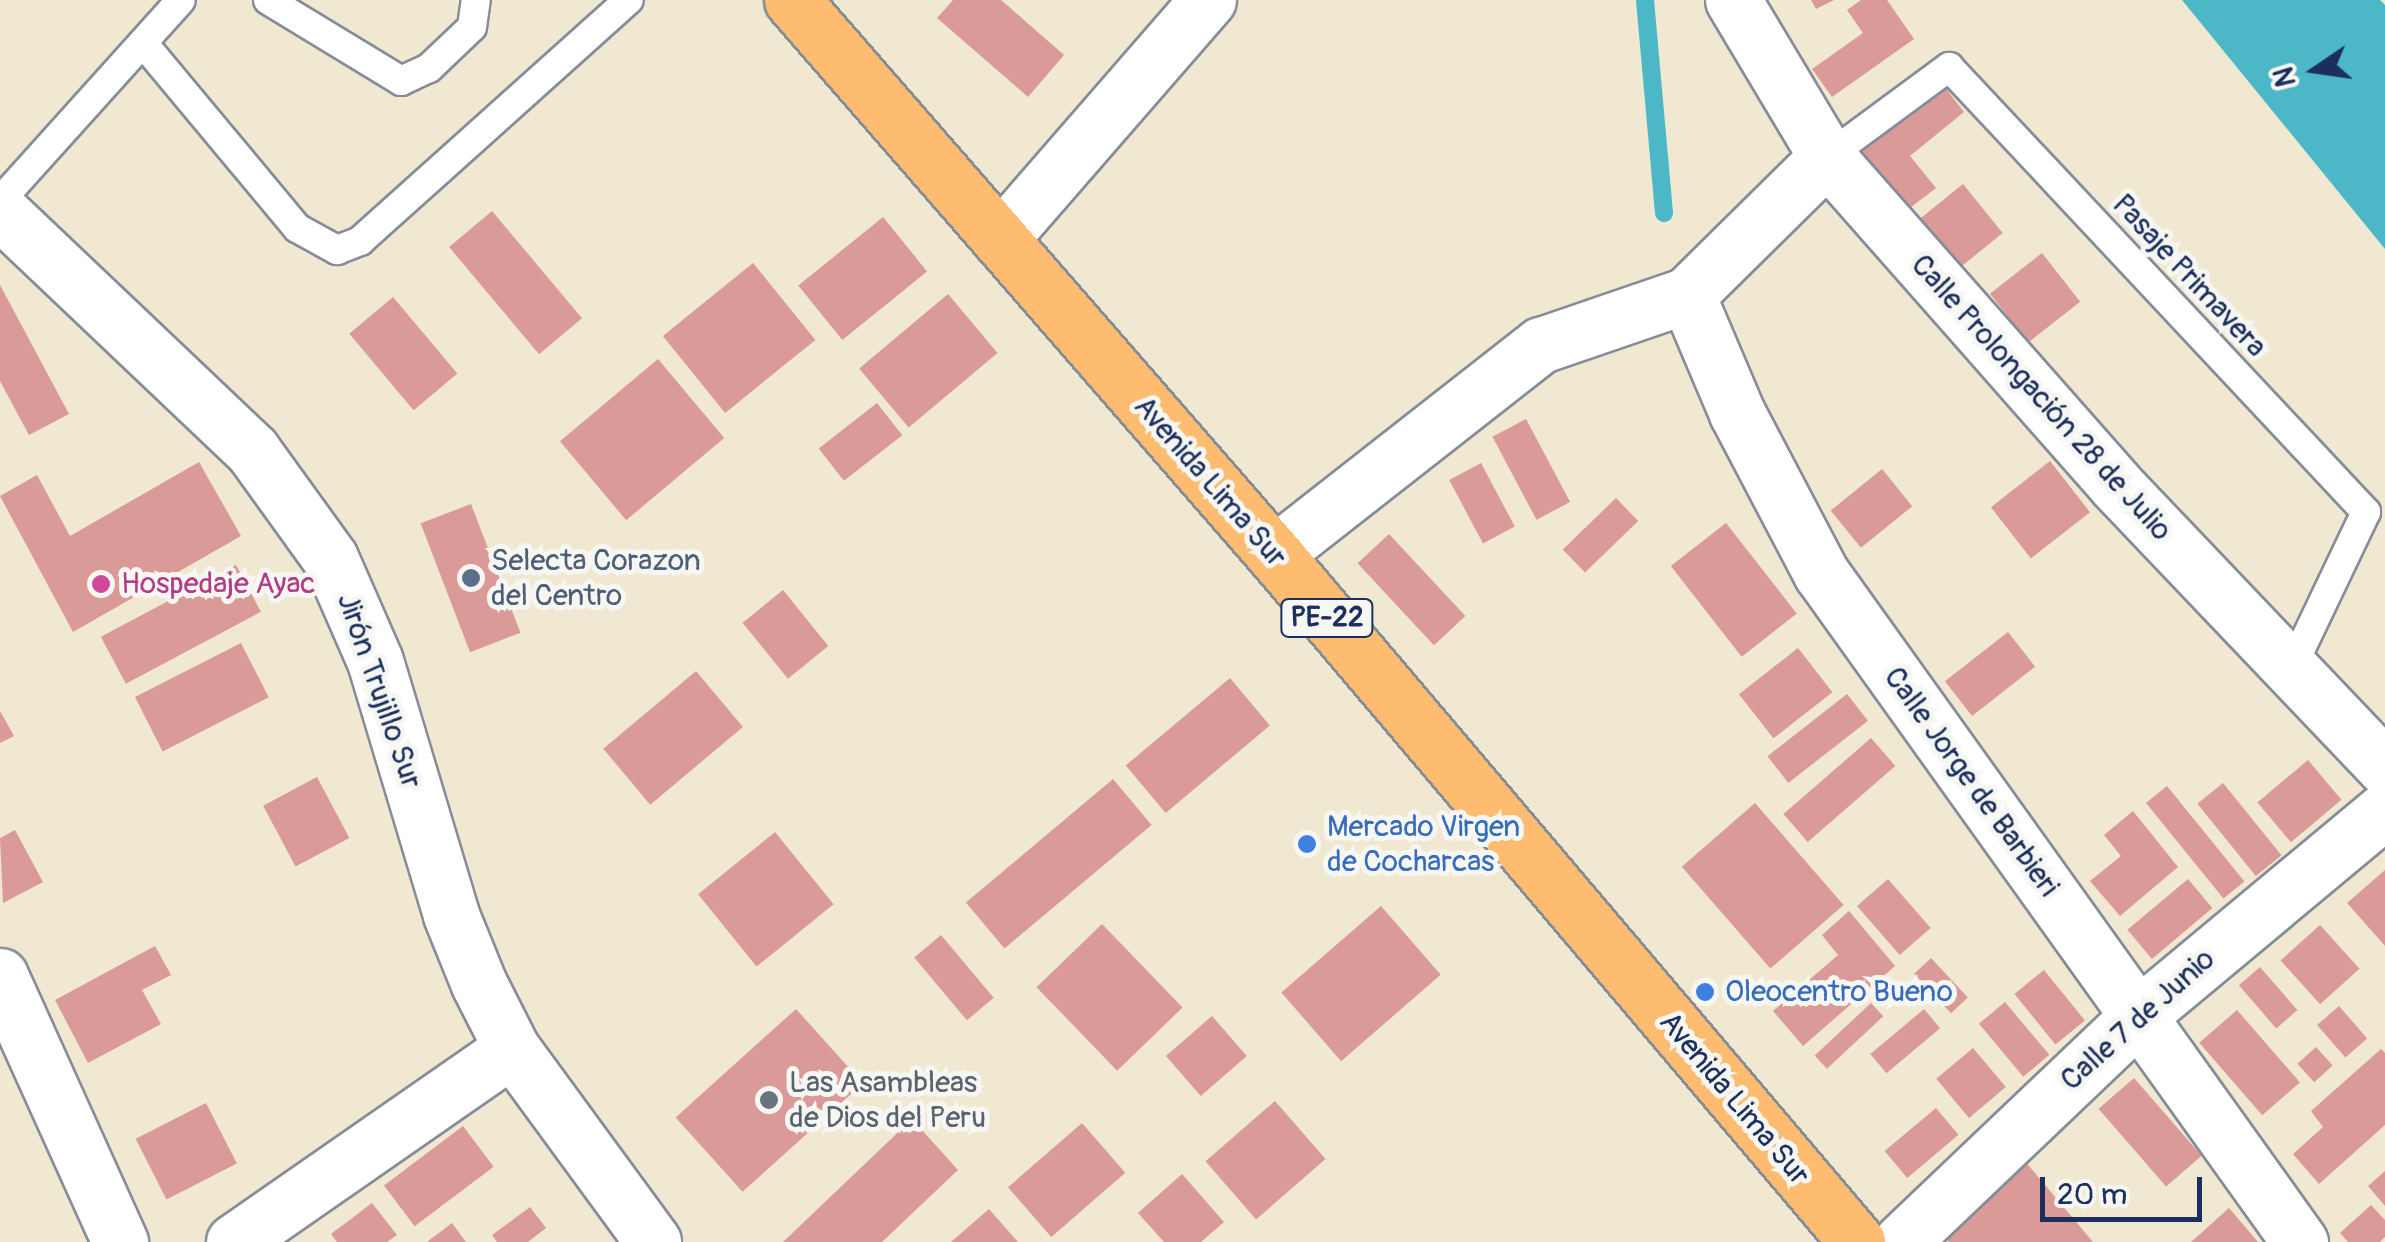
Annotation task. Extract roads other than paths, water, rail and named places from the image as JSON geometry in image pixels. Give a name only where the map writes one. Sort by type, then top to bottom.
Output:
[{"type":"highway","name":"Avenida Lima Sur","points":[[792,0],[1274,554],[1856,1242]]},
{"type":"street","points":[[1000,239],[1208,0]]},
{"type":"street","name":"Calle Prolongación 28 de Julio","points":[[1733,0],[1827,156],[2115,484],[2385,768]]},
{"type":"street","points":[[1274,554],[1542,345],[1687,295],[1827,156]]},
{"type":"street","name":"Jirón Trujillo Sur","points":[[0,211],[252,450],[330,558],[375,661],[452,916],[512,1049],[654,1242]]},
{"type":"street","name":"Calle Jorge de Barbieri","points":[[1687,295],[1737,413],[1821,573],[2300,1242]]},
{"type":"street","name":"Calle 7 de Junio","points":[[1901,1242],[2138,1014],[2385,810]]},
{"type":"street","points":[[0,976],[120,1242]]},
{"type":"street","points":[[234,1242],[512,1049]]},
{"type":"lane","points":[[0,201],[181,0]]},
{"type":"lane","points":[[268,0],[401,81],[428,68],[472,27],[476,0]]},
{"type":"lane","points":[[143,43],[297,228],[337,250],[360,241],[629,0]]},
{"type":"lane","name":"Pasaje Primavera","points":[[1827,156],[1950,67],[2366,512],[2291,669]]},
{"type":"water","points":[[2182,0],[2380,0],[2385,5],[2385,249]]},
{"type":"waterway","points":[[1645,0],[1664,213]]},
{"type":"place","name":"Selecta Corazon del Centro","points":[[471,578]]},
{"type":"place","name":"Hospedaje Ayac","points":[[101,584]]},
{"type":"place","name":"Mercado Virgen de Cocharcas","points":[[1307,844]]},
{"type":"place","name":"Oleocentro Bueno","points":[[1705,992]]},
{"type":"place","name":"Las Asambleas de Dios del Peru","points":[[769,1100]]}]
